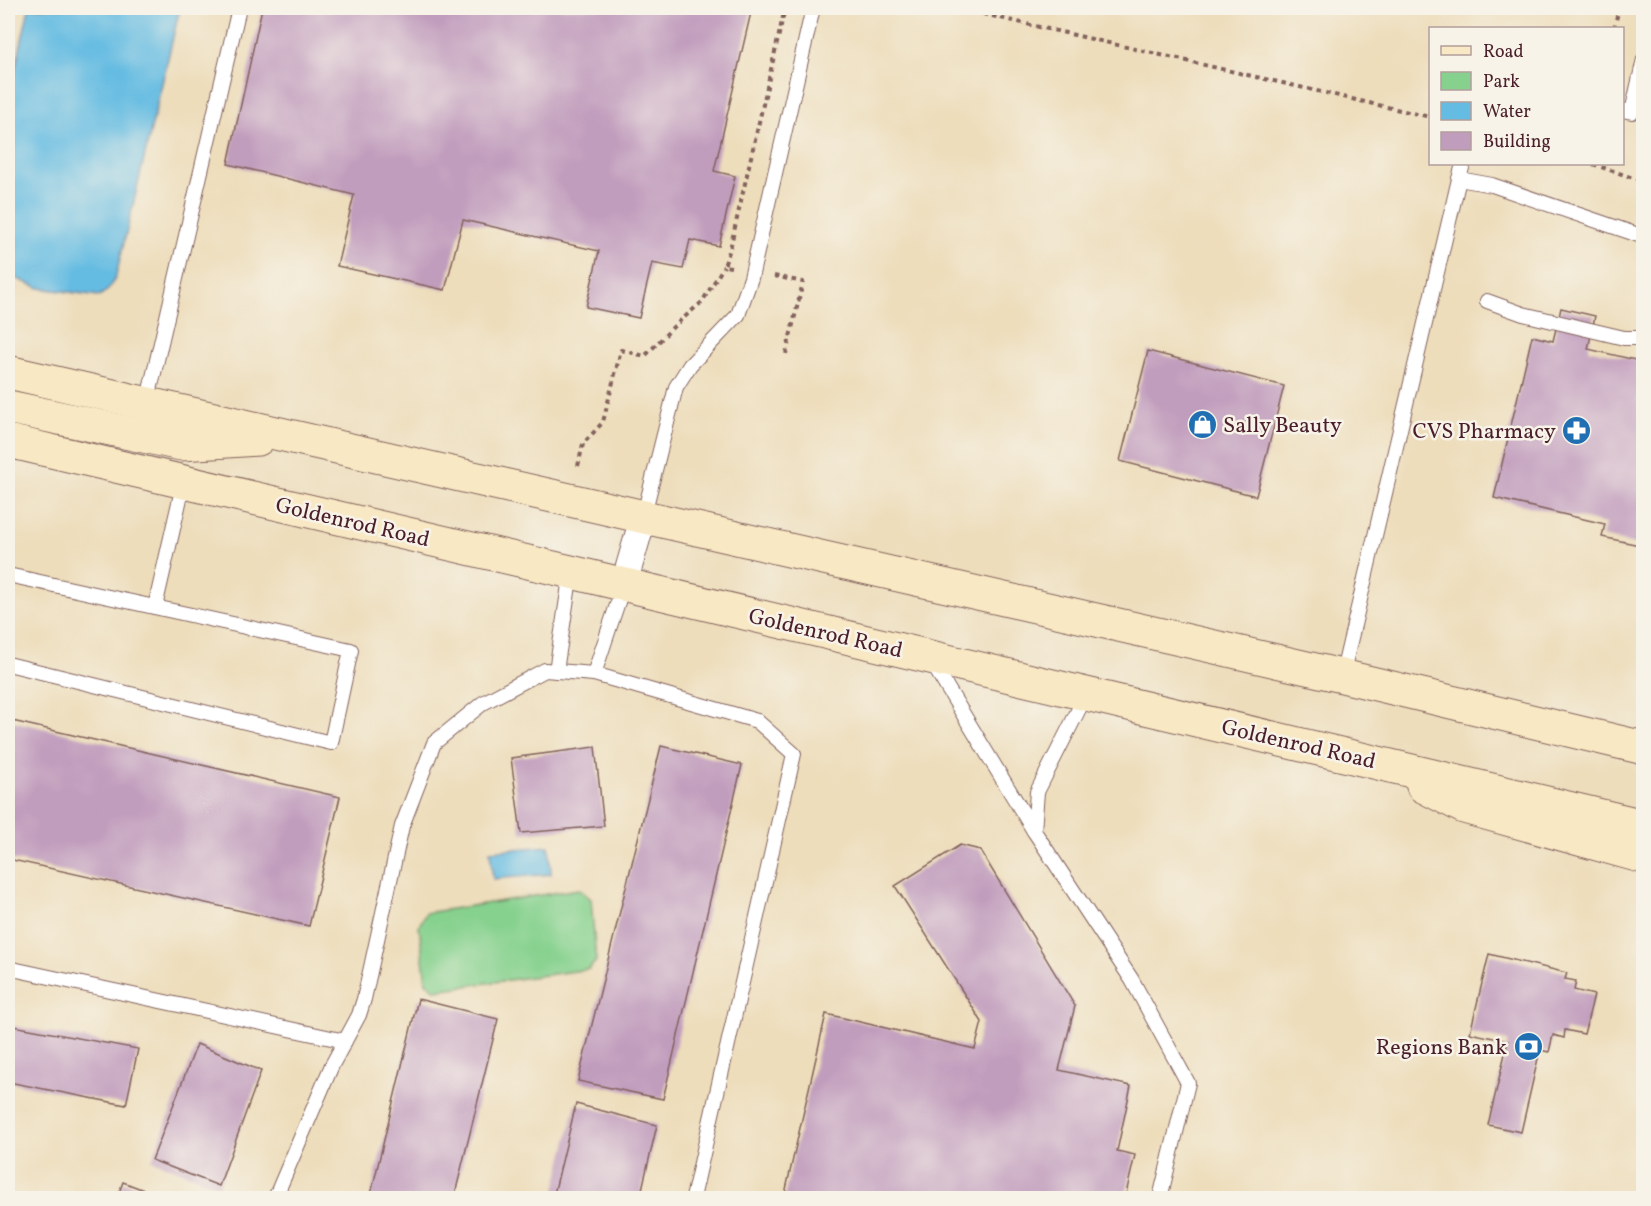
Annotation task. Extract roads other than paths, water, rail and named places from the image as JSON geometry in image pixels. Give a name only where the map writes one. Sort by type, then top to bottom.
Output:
[{"type":"main road","points":[[8,372],[1342,676],[1644,748]]},
{"type":"main road","points":[[8,407],[181,444],[293,437]]},
{"type":"main road","name":"Goldenrod Road","points":[[8,441],[1373,760],[1644,826]]},
{"type":"main road","points":[[1373,760],[1464,807],[1644,856]]},
{"type":"street","points":[[624,584],[643,518]]},
{"type":"lane","points":[[147,403],[239,8]]},
{"type":"lane","points":[[643,518],[676,387],[690,365],[738,315],[751,278],[813,8]]},
{"type":"lane","points":[[1624,110],[1632,112],[1644,58]]},
{"type":"lane","points":[[1342,676],[1462,165]]},
{"type":"lane","points":[[1459,179],[1492,185],[1644,237]]},
{"type":"lane","points":[[1487,301],[1523,314],[1624,338],[1644,338]]},
{"type":"lane","points":[[155,607],[184,481]]},
{"type":"lane","points":[[556,671],[571,572]]},
{"type":"lane","points":[[8,575],[351,650],[331,743],[8,664]]},
{"type":"lane","points":[[594,674],[624,584]]},
{"type":"lane","points":[[928,656],[1034,831],[1132,980],[1188,1083],[1160,1198]]},
{"type":"lane","points":[[275,1198],[332,1065],[364,999],[402,826],[434,743],[483,703],[545,670],[594,674],[757,721],[794,754],[693,1198]]},
{"type":"lane","points":[[1034,831],[1037,792],[1086,694]]},
{"type":"lane","points":[[8,968],[345,1041]]},
{"type":"water","points":[[29,8],[180,8],[116,276],[108,290],[99,296],[39,288],[8,275],[8,102]]},
{"type":"water","points":[[549,846],[551,874],[493,879],[490,851]]},
{"type":"place","name":"Sally Beauty","points":[[1202,424]]},
{"type":"place","name":"CVS Pharmacy","points":[[1577,430]]},
{"type":"place","name":"Regions Bank","points":[[1528,1046]]}]
